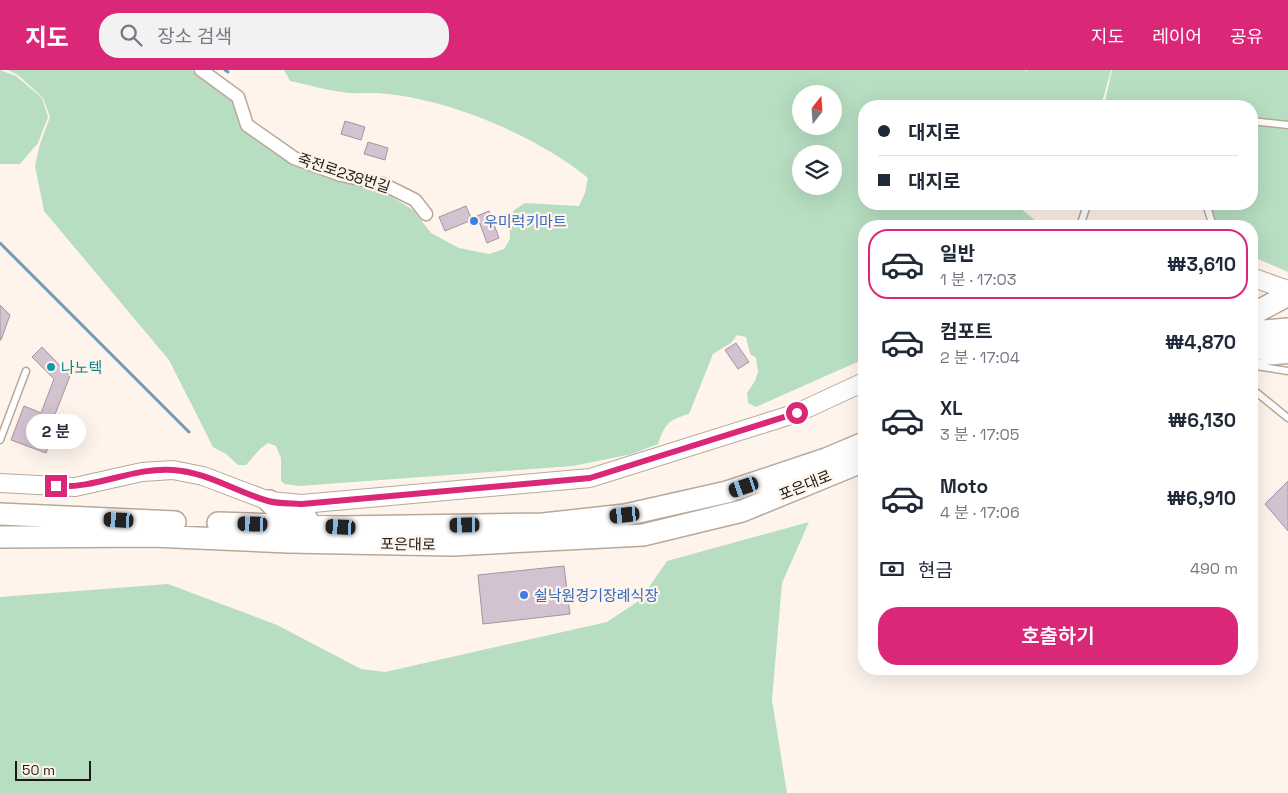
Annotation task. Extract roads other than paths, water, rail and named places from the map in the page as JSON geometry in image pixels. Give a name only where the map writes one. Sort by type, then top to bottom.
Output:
[{"type":"highway","points":[[1258,310],[1288,295]]},
{"type":"highway","points":[[1258,332],[1288,330]]},
{"type":"highway","points":[[1258,349],[1288,348]]},
{"type":"highway","points":[[1258,357],[1288,359]]},
{"type":"highway","name":"포은대로","points":[[0,514],[341,527],[543,524],[625,515],[727,492],[826,459],[858,446]]},
{"type":"highway","name":"포은대로","points":[[0,537],[220,537],[288,542],[453,545],[643,535],[742,511],[858,463]]},
{"type":"highway","points":[[269,501],[273,507],[286,514],[341,527]]},
{"type":"highway","points":[[0,550],[56,550],[220,537]]},
{"type":"main road","points":[[1258,279],[1288,290]]},
{"type":"main road","points":[[0,483],[75,488],[142,472],[173,470],[203,476],[269,501],[302,504],[590,478],[797,413],[858,385]]},
{"type":"street","name":"죽전로238번길","points":[[201,70],[238,97],[246,125],[294,158],[341,175],[383,184],[415,200],[426,214]]},
{"type":"lane","points":[[1258,122],[1288,126]]},
{"type":"lane","points":[[1258,362],[1288,359]]},
{"type":"lane","points":[[1258,366],[1288,372]]},
{"type":"lane","points":[[0,440],[26,371]]},
{"type":"lane","points":[[1258,394],[1288,418]]},
{"type":"waterway","points":[[0,243],[189,432]]},
{"type":"place","name":"우미럭키마트","points":[[474,221]]},
{"type":"place","name":"나노텍","points":[[51,367]]},
{"type":"place","name":"쉴낙원경기장례식장","points":[[524,595]]}]
